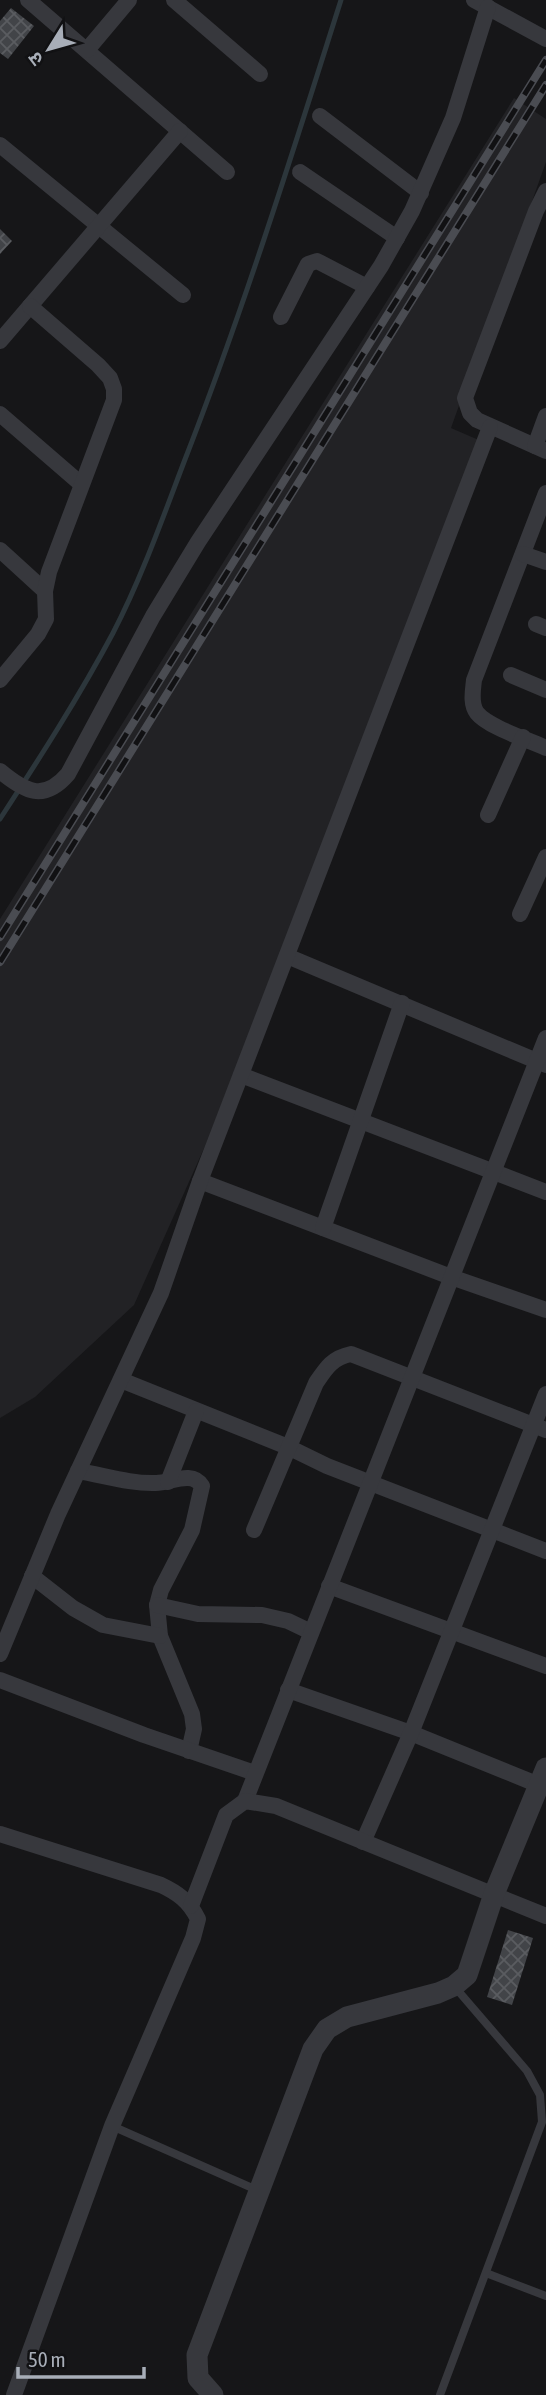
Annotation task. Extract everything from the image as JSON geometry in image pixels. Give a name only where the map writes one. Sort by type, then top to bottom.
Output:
[{"type":"street","points":[[28,0],[227,172]]},
{"type":"street","points":[[87,50],[129,0]]},
{"type":"street","points":[[174,0],[260,74]]},
{"type":"street","points":[[4,775],[30,791],[47,791],[58,786],[68,774],[153,616],[198,542],[397,238],[421,193],[453,118],[481,4],[546,39]]},
{"type":"street","points":[[320,116],[421,193]]},
{"type":"street","points":[[0,341],[180,131]]},
{"type":"street","points":[[3,155],[183,295]]},
{"type":"street","points":[[300,172],[397,238]]},
{"type":"street","points":[[546,191],[465,398],[470,414],[490,427],[541,448],[546,416]]},
{"type":"street","points":[[281,317],[312,261],[317,261],[367,287]]},
{"type":"street","points":[[0,680],[46,619],[45,591],[49,572],[114,400],[110,379],[98,365],[30,306]]},
{"type":"street","points":[[0,414],[81,484]]},
{"type":"street","points":[[0,1654],[78,1471],[161,1293],[200,1181],[490,427]]},
{"type":"street","points":[[546,493],[474,680],[472,699],[476,712],[490,722],[546,748]]},
{"type":"street","points":[[0,550],[45,591]]},
{"type":"street","points":[[523,554],[546,562]]},
{"type":"street","points":[[511,675],[546,690]]},
{"type":"street","points":[[488,815],[523,737]]},
{"type":"street","points":[[520,914],[544,867]]},
{"type":"street","points":[[287,956],[541,1063]]},
{"type":"street","points":[[323,1228],[402,1003]]},
{"type":"street","points":[[191,1906],[226,1815],[245,1801],[492,1173],[541,1063],[546,1038]]},
{"type":"street","points":[[241,1075],[546,1192]]},
{"type":"street","points":[[200,1181],[546,1310]]},
{"type":"street","points":[[254,1530],[316,1383],[330,1363],[339,1357],[351,1354],[540,1427]]},
{"type":"street","points":[[121,1380],[370,1483],[546,1551]]},
{"type":"street","points":[[363,1842],[411,1733],[492,1530],[540,1427],[546,1394]]},
{"type":"street","points":[[169,1482],[196,1410]]},
{"type":"street","points":[[78,1471],[145,1483],[192,1478],[202,1486],[192,1530],[161,1590],[157,1605],[160,1636],[192,1714],[194,1729],[189,1751]]},
{"type":"street","points":[[32,1576],[73,1608],[103,1625],[160,1636]]},
{"type":"street","points":[[329,1586],[546,1666]]},
{"type":"street","points":[[157,1605],[198,1614],[262,1615],[288,1621],[311,1632]]},
{"type":"street","points":[[0,1680],[255,1773]]},
{"type":"street","points":[[212,2395],[198,2378],[197,2356],[313,2049],[327,2029],[347,2017],[438,1993],[454,1986],[467,1975],[494,1894],[543,1776],[288,1690]]},
{"type":"street","points":[[245,1801],[276,1806],[546,1916]]},
{"type":"street","points":[[0,1834],[161,1885],[178,1893],[191,1906],[198,1919],[193,1938],[112,2126],[13,2395]]},
{"type":"lane","points":[[440,2395],[542,2122],[540,2095],[527,2071],[454,1986]]},
{"type":"lane","points":[[112,2126],[259,2191]]},
{"type":"lane","points":[[486,2273],[546,2296]]},
{"type":"shaded area","points":[[514,98],[546,119],[546,162],[451,428],[481,441],[205,1146],[134,1305],[35,1397],[0,1418],[0,919]]},
{"type":"building","points":[[11,8],[34,26],[8,59],[0,53],[0,21]]},
{"type":"building","points":[[0,229],[12,241],[0,254]]},
{"type":"building","points":[[508,1930],[533,1938],[512,2005],[487,1997]]},
{"type":"waterway","points":[[0,819],[86,681],[113,633],[142,570],[247,290],[341,0]]},
{"type":"railway","points":[[0,937],[546,60]]},
{"type":"railway","points":[[0,962],[546,85]]}]
